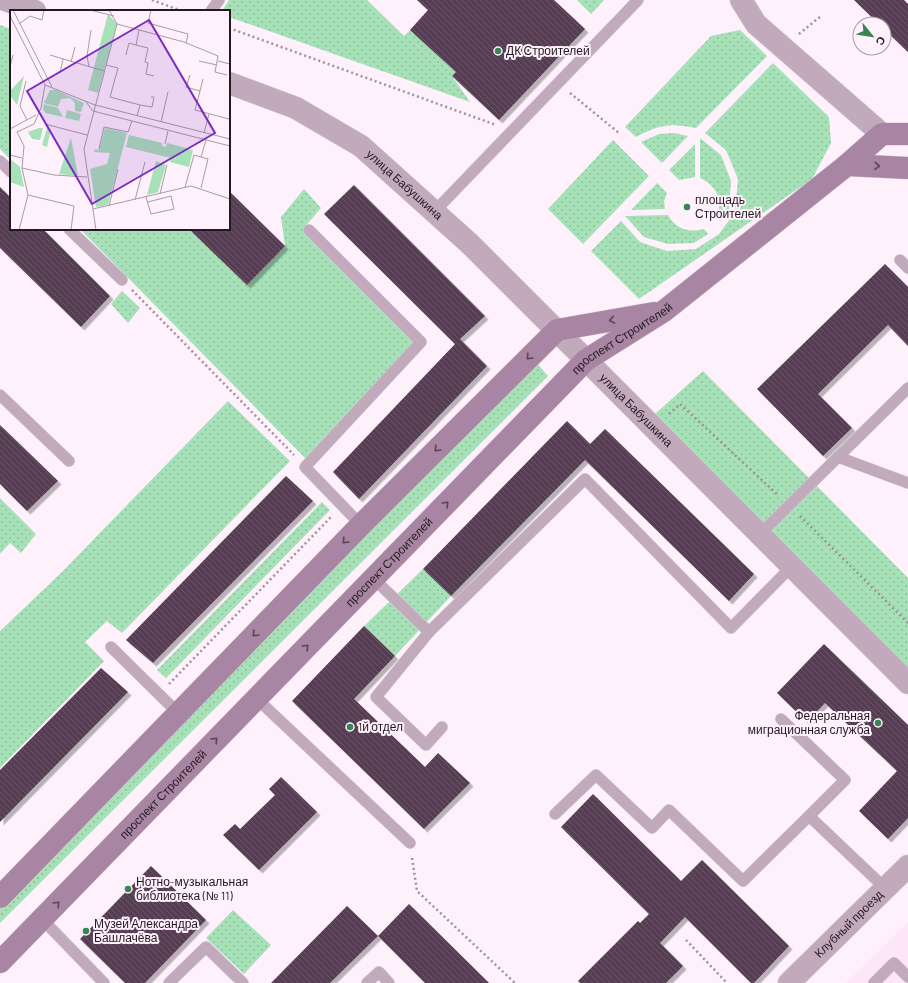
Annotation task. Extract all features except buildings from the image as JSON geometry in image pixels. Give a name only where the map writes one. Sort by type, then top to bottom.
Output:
[{"type":"main road","points":[[664,312],[847,165],[882,134],[908,134]]},
{"type":"main road","points":[[847,165],[908,168]]},
{"type":"main road","name":"проспект Строителей","points":[[557,330],[664,312]]},
{"type":"main road","name":"проспект Строителей","points":[[0,962],[586,360],[664,312]]},
{"type":"main road","points":[[0,897],[361,525],[557,330]]},
{"type":"street","points":[[5,0],[32,10]]},
{"type":"street","points":[[741,0],[756,24],[882,134]]},
{"type":"street","name":"улица Бабушкина","points":[[230,83],[296,108],[361,146],[470,244],[908,683]]},
{"type":"street","name":"Клубный проезд","points":[[790,983],[908,866]]},
{"type":"lane","points":[[212,10],[219,0]]},
{"type":"lane","points":[[434,212],[638,0]]},
{"type":"lane","points":[[0,161],[10,171]]},
{"type":"lane","points":[[70,230],[122,280]]},
{"type":"lane","points":[[309,230],[421,342],[305,467],[361,525]]},
{"type":"lane","points":[[900,260],[908,268]]},
{"type":"lane","points":[[760,534],[908,388]]},
{"type":"lane","points":[[0,395],[69,462]]},
{"type":"lane","points":[[838,457],[908,483]]},
{"type":"lane","points":[[442,727],[426,744],[376,697],[429,632],[585,479],[731,628],[792,566]]},
{"type":"lane","points":[[373,578],[429,632]]},
{"type":"lane","points":[[111,647],[178,713]]},
{"type":"lane","points":[[256,698],[410,843]]},
{"type":"lane","points":[[555,814],[596,775],[652,828],[669,810],[743,880],[845,780],[781,719]]},
{"type":"lane","points":[[809,816],[885,888]]},
{"type":"lane","points":[[42,919],[97,981]]},
{"type":"lane","points":[[169,983],[206,947],[243,983]]},
{"type":"lane","points":[[874,983],[894,963],[908,977]]},
{"type":"lane","points":[[367,983],[379,972],[389,983]]},
{"type":"path","points":[[152,0],[179,10]]},
{"type":"path","points":[[230,28],[503,128]]},
{"type":"path","points":[[558,83],[619,133]]},
{"type":"path","points":[[122,280],[305,467]]},
{"type":"path","points":[[159,694],[342,505]]},
{"type":"path","points":[[410,843],[417,891],[515,983]]},
{"type":"path","points":[[686,940],[727,983]]},
{"type":"shaded area","points":[[908,922],[908,983],[846,983]]},
{"type":"green space","points":[[229,0],[367,0],[404,36],[410,30],[456,72],[452,76],[470,102],[230,17],[230,10],[223,10]]},
{"type":"green space","points":[[577,0],[604,0],[591,14]]},
{"type":"green space","points":[[0,25],[10,29],[10,159],[0,149]]},
{"type":"green space","points":[[740,30],[767,56],[696,128],[671,125],[652,129],[636,137],[625,127],[711,36]]},
{"type":"green space","points":[[773,63],[829,117],[831,143],[812,179],[639,299],[591,251],[621,221],[640,242],[667,251],[696,249],[719,234],[735,212],[738,179],[726,150],[705,133]]},
{"type":"green space","points":[[674,133],[688,136],[662,163],[641,142],[659,134]]},
{"type":"green space","points":[[700,138],[721,155],[731,181],[729,209],[720,221],[716,217],[719,205],[717,194],[706,181],[700,178]]},
{"type":"green space","points":[[613,140],[649,176],[583,244],[548,209]]},
{"type":"green space","points":[[695,144],[695,177],[679,180],[669,170]]},
{"type":"green space","points":[[657,183],[667,193],[664,201],[665,209],[631,210]]},
{"type":"green space","points":[[304,189],[321,208],[303,229],[414,343],[307,460],[81,230],[190,230],[247,285],[285,246],[281,217]]},
{"type":"green space","points":[[668,215],[675,224],[683,229],[704,229],[708,234],[694,243],[668,244],[644,237],[625,216]]},
{"type":"green space","points":[[122,291],[140,308],[128,323],[111,304]]},
{"type":"green space","points":[[535,361],[548,376],[0,923],[0,902]]},
{"type":"green space","points":[[703,371],[908,578],[908,683],[647,421]]},
{"type":"green space","points":[[228,401],[290,461],[122,633],[107,621],[85,642],[104,661],[0,768],[0,631],[61,573]]},
{"type":"green space","points":[[0,498],[36,534],[21,553],[10,543],[0,554]]},
{"type":"green space","points":[[322,502],[330,510],[166,678],[157,670]]},
{"type":"green space","points":[[423,569],[451,596],[395,656],[364,626]]},
{"type":"green space","points":[[233,910],[271,945],[244,974],[206,938]]},
{"type":"place","name":"ДК Строителей","points":[[498,51]]},
{"type":"place","name":"площадь Строителей","points":[[687,207]]},
{"type":"place","name":"Федеральная миграционная служба","points":[[878,723]]},
{"type":"place","name":"1й отдел","points":[[350,727]]},
{"type":"place","name":"Нотно-музыкальная библиотека (№ 11)","points":[[128,889]]},
{"type":"place","name":"Музей Александра Башлачёва","points":[[86,931]]}]
